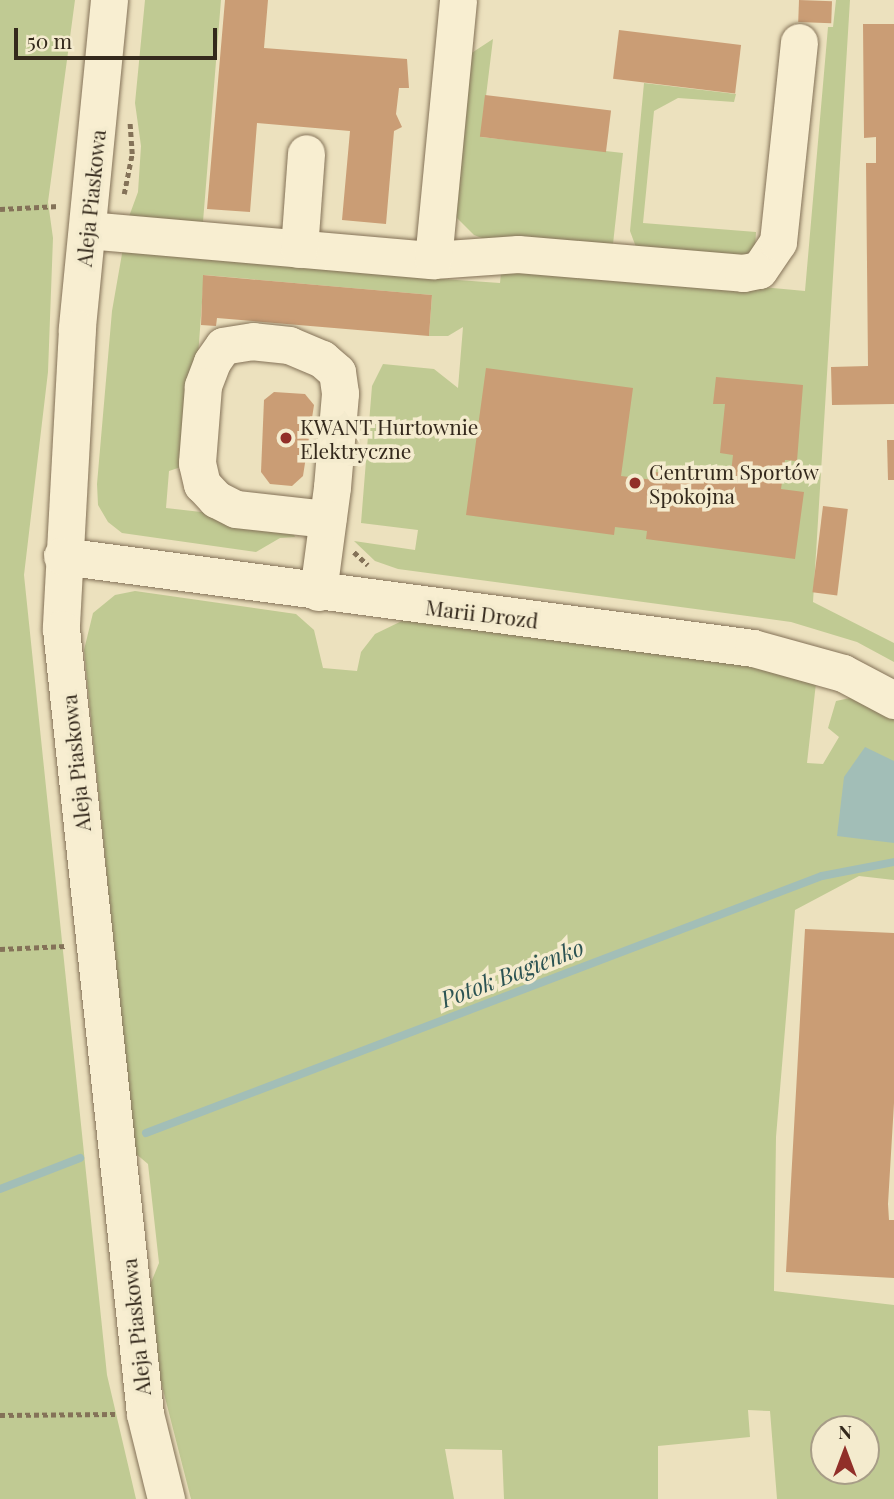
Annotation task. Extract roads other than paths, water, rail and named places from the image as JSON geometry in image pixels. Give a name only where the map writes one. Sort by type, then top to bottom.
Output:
[{"type":"street","points":[[433,260],[458,0]]},
{"type":"street","name":"Aleja Piaskowa","points":[[106,8],[77,218],[61,629],[145,1414],[166,1499]]},
{"type":"street","points":[[77,218],[299,249],[433,260],[518,254],[743,273],[759,270],[778,242],[799,42]]},
{"type":"street","points":[[299,249],[306,153]]},
{"type":"street","points":[[318,592],[327,519],[340,393],[337,372],[322,359],[289,345],[253,341],[223,346],[212,362],[204,386],[197,463],[202,484],[216,499],[236,509],[327,519]]},
{"type":"street","name":"Marii Drozd","points":[[62,556],[753,648],[843,673],[894,700]]},
{"type":"water","points":[[865,747],[894,761],[894,843],[837,836],[844,777]]},
{"type":"waterway","name":"Potok Bagienko","points":[[146,1133],[822,876],[894,862]]},
{"type":"waterway","name":"Potok Bagienko","points":[[0,1189],[80,1158]]},
{"type":"place","name":"KWANT Hurtownie Elektryczne","points":[[286,438]]},
{"type":"place","name":"Centrum Sportów Spokojna","points":[[635,483]]}]
